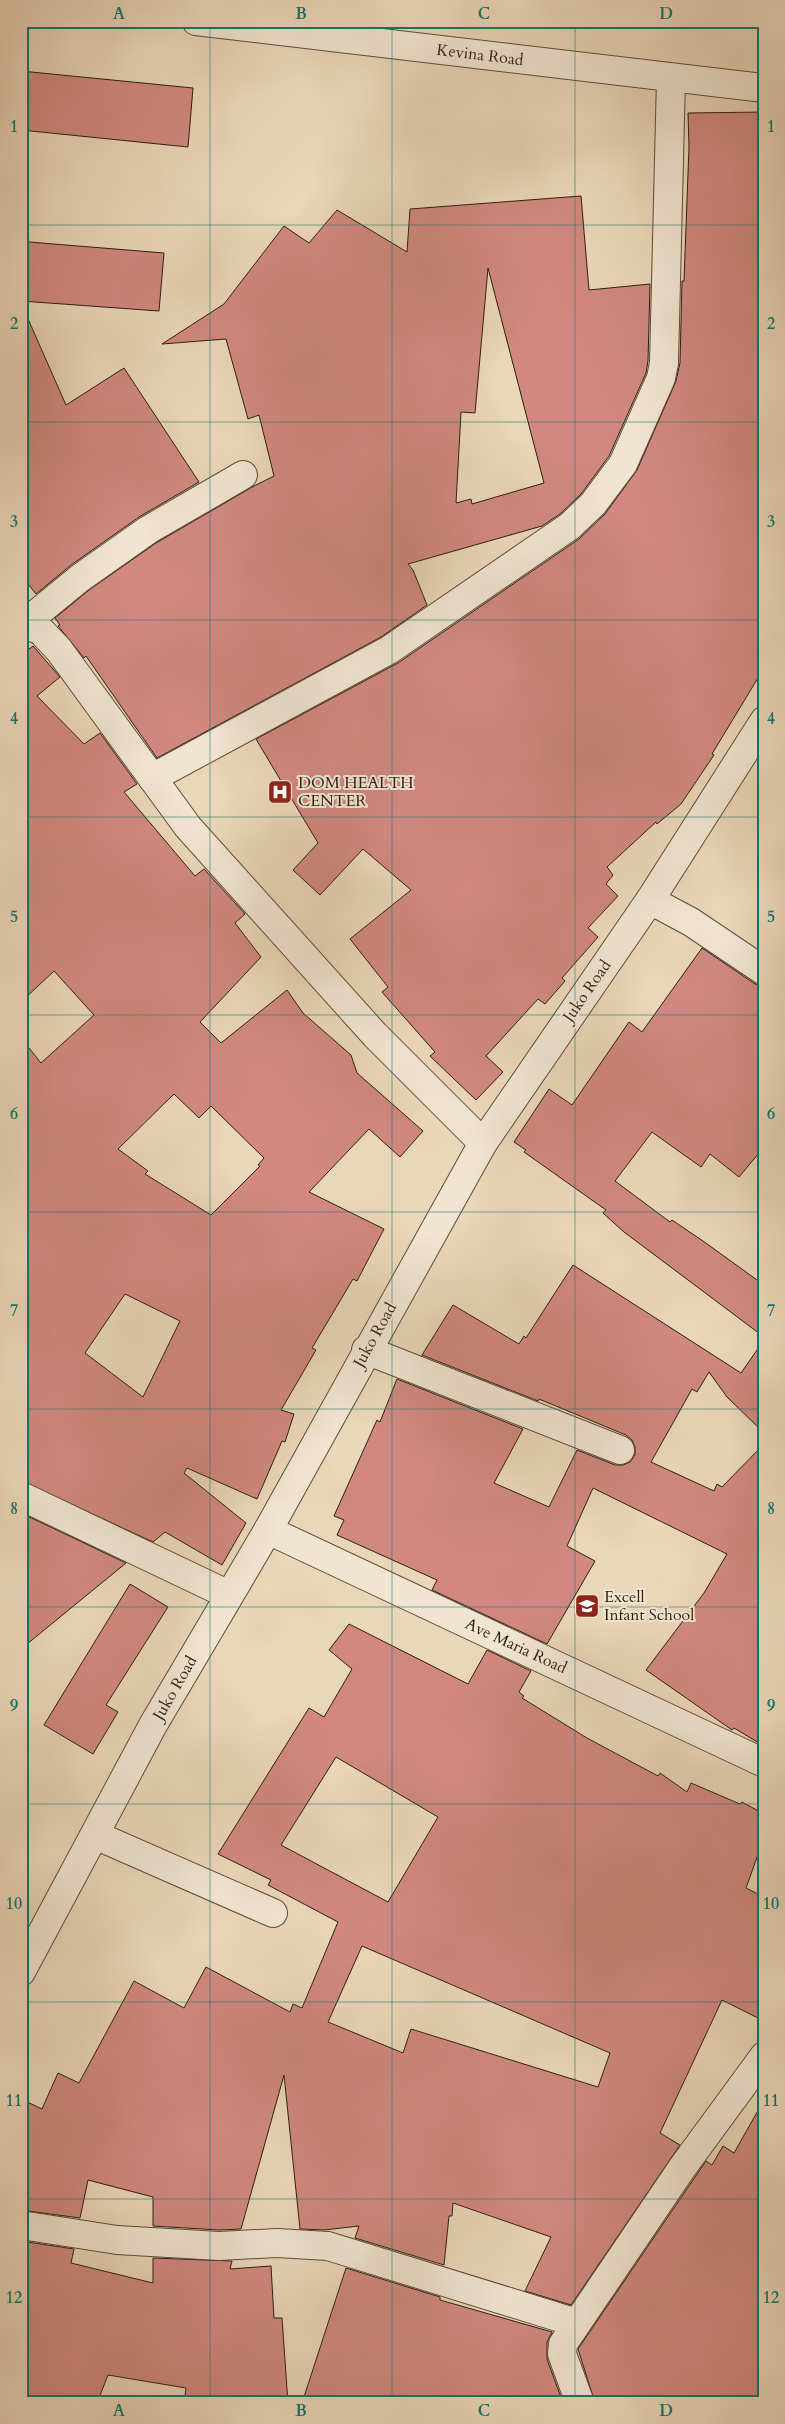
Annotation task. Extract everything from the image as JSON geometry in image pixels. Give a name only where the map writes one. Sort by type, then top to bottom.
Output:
[{"type":"street","name":"Kevina Road","points":[[196,21],[256,25],[671,78],[764,88]]},
{"type":"street","points":[[152,778],[389,650],[570,526],[608,486],[623,464],[635,438],[661,378],[664,364],[671,78]]},
{"type":"street","points":[[243,475],[148,530],[80,578],[23,622],[41,631],[59,650],[188,827],[369,1028],[428,1091],[483,1143]]},
{"type":"street","name":"Juko Road","points":[[21,1972],[153,1725],[268,1530],[366,1350],[483,1143],[650,900],[764,721]]},
{"type":"street","points":[[650,900],[691,922],[764,971]]},
{"type":"street","points":[[366,1350],[620,1450]]},
{"type":"street","points":[[21,1496],[229,1595]]},
{"type":"street","name":"Ave Maria Road","points":[[268,1530],[764,1763]]},
{"type":"street","points":[[95,1835],[274,1913]]},
{"type":"street","points":[[580,2403],[562,2354],[563,2344],[682,2168],[764,2056]]},
{"type":"street","points":[[21,2225],[117,2240],[219,2246],[277,2243],[328,2246],[577,2323]]},
{"type":"building","points":[[21,71],[193,88],[188,147],[21,130]]},
{"type":"building","points":[[764,112],[764,668],[712,754],[714,755],[681,804],[657,824],[656,822],[607,867],[613,875],[606,884],[618,896],[588,928],[598,937],[562,978],[565,981],[545,1004],[538,999],[486,1056],[503,1072],[476,1100],[430,1056],[435,1052],[382,992],[388,987],[350,939],[411,890],[363,849],[320,895],[293,870],[318,843],[256,739],[398,663],[579,539],[605,514],[637,470],[676,381],[680,363],[689,147],[688,113]]},
{"type":"building","points":[[581,196],[589,290],[650,284],[646,373],[609,456],[581,494],[560,514],[542,526],[408,564],[413,570],[427,605],[381,637],[157,758],[86,656],[84,658],[58,626],[60,625],[55,618],[89,590],[156,543],[274,476],[259,415],[248,419],[226,339],[162,344],[224,304],[284,226],[309,243],[337,210],[407,252],[410,209]],"holes":[[[488,268],[544,483],[472,504],[471,499],[456,503],[461,412],[475,413]]]},
{"type":"building","points":[[29,242],[164,253],[159,311],[21,301],[21,243]]},
{"type":"building","points":[[21,303],[66,405],[124,368],[199,482],[139,517],[71,565],[36,594],[21,575]]},
{"type":"building","points":[[33,646],[60,677],[37,696],[84,744],[100,733],[137,784],[124,792],[195,876],[204,869],[245,914],[235,923],[261,957],[200,1022],[221,1043],[287,990],[303,1013],[351,1055],[357,1073],[423,1131],[400,1157],[369,1129],[309,1192],[384,1229],[357,1281],[353,1279],[312,1348],[316,1350],[281,1410],[294,1414],[285,1442],[282,1441],[257,1499],[187,1468],[184,1473],[246,1523],[222,1565],[165,1532],[153,1542],[21,1481],[21,1038],[41,1063],[94,1015],[54,971],[21,1002],[21,655]],"holes":[[[174,1094],[199,1118],[211,1106],[264,1158],[258,1165],[260,1166],[211,1215],[145,1174],[148,1171],[118,1149]],[[125,1294],[180,1321],[143,1397],[85,1353]]]},
{"type":"building","points":[[702,948],[755,984],[764,986],[764,1147],[739,1177],[710,1154],[701,1167],[652,1132],[615,1181],[670,1222],[672,1220],[764,1285],[764,1337],[624,1232],[603,1213],[606,1210],[524,1152],[526,1150],[514,1142],[549,1089],[572,1105],[629,1022],[642,1032]]},
{"type":"building","points":[[573,1265],[741,1373],[764,1340],[764,1433],[727,1397],[709,1372],[697,1392],[692,1389],[651,1462],[714,1491],[717,1484],[722,1487],[764,1444],[764,1746],[734,1728],[732,1730],[646,1670],[704,1593],[727,1554],[593,1488],[567,1546],[595,1561],[547,1644],[432,1590],[437,1580],[337,1535],[344,1520],[334,1516],[377,1420],[380,1422],[397,1379],[523,1429],[494,1483],[549,1507],[577,1450],[615,1465],[623,1465],[630,1462],[635,1455],[635,1447],[632,1440],[626,1435],[539,1399],[538,1401],[422,1355],[453,1305],[519,1344],[524,1336],[526,1338]]},
{"type":"building","points":[[21,1513],[126,1563],[21,1649]]},
{"type":"building","points":[[130,1584],[168,1607],[106,1705],[118,1712],[93,1754],[44,1725]]},
{"type":"building","points":[[349,1624],[468,1684],[487,1650],[531,1671],[519,1692],[524,1696],[522,1698],[587,1738],[658,1776],[660,1773],[687,1792],[691,1783],[740,1804],[742,1802],[764,1814],[764,1838],[746,1888],[764,1897],[764,2021],[722,2000],[660,2133],[680,2145],[571,2305],[525,2291],[551,2237],[453,2203],[452,2216],[449,2216],[444,2265],[355,2238],[359,2226],[324,2230],[300,2229],[284,2075],[241,2229],[219,2230],[153,2226],[153,2197],[88,2180],[80,2218],[21,2210],[21,2099],[42,2109],[58,2073],[79,2083],[134,1981],[184,2008],[206,1967],[290,2012],[293,2004],[302,2008],[338,1922],[268,1885],[271,1880],[218,1854],[309,1708],[324,1717],[352,1669],[329,1650]],"holes":[[[336,1757],[438,1817],[388,1902],[281,1845]],[[362,1946],[610,2053],[598,2087],[411,2029],[403,2053],[328,2022]]]},
{"type":"building","points":[[764,2100],[764,2261],[759,2257],[764,2403],[595,2403],[578,2349],[706,2161],[712,2165],[723,2146],[734,2153]]},
{"type":"building","points":[[21,2241],[74,2249],[71,2263],[153,2283],[153,2258],[232,2261],[230,2269],[271,2266],[274,2318],[282,2318],[288,2403],[184,2403],[186,2388],[108,2375],[97,2403],[21,2403]]},
{"type":"building","points":[[346,2268],[440,2297],[440,2300],[552,2332],[547,2342],[547,2359],[563,2403],[302,2403]]},
{"type":"place","name":"DOM HEALTH CENTER","points":[[280,792]]},
{"type":"place","name":"Excell Infant School","points":[[587,1606]]}]
